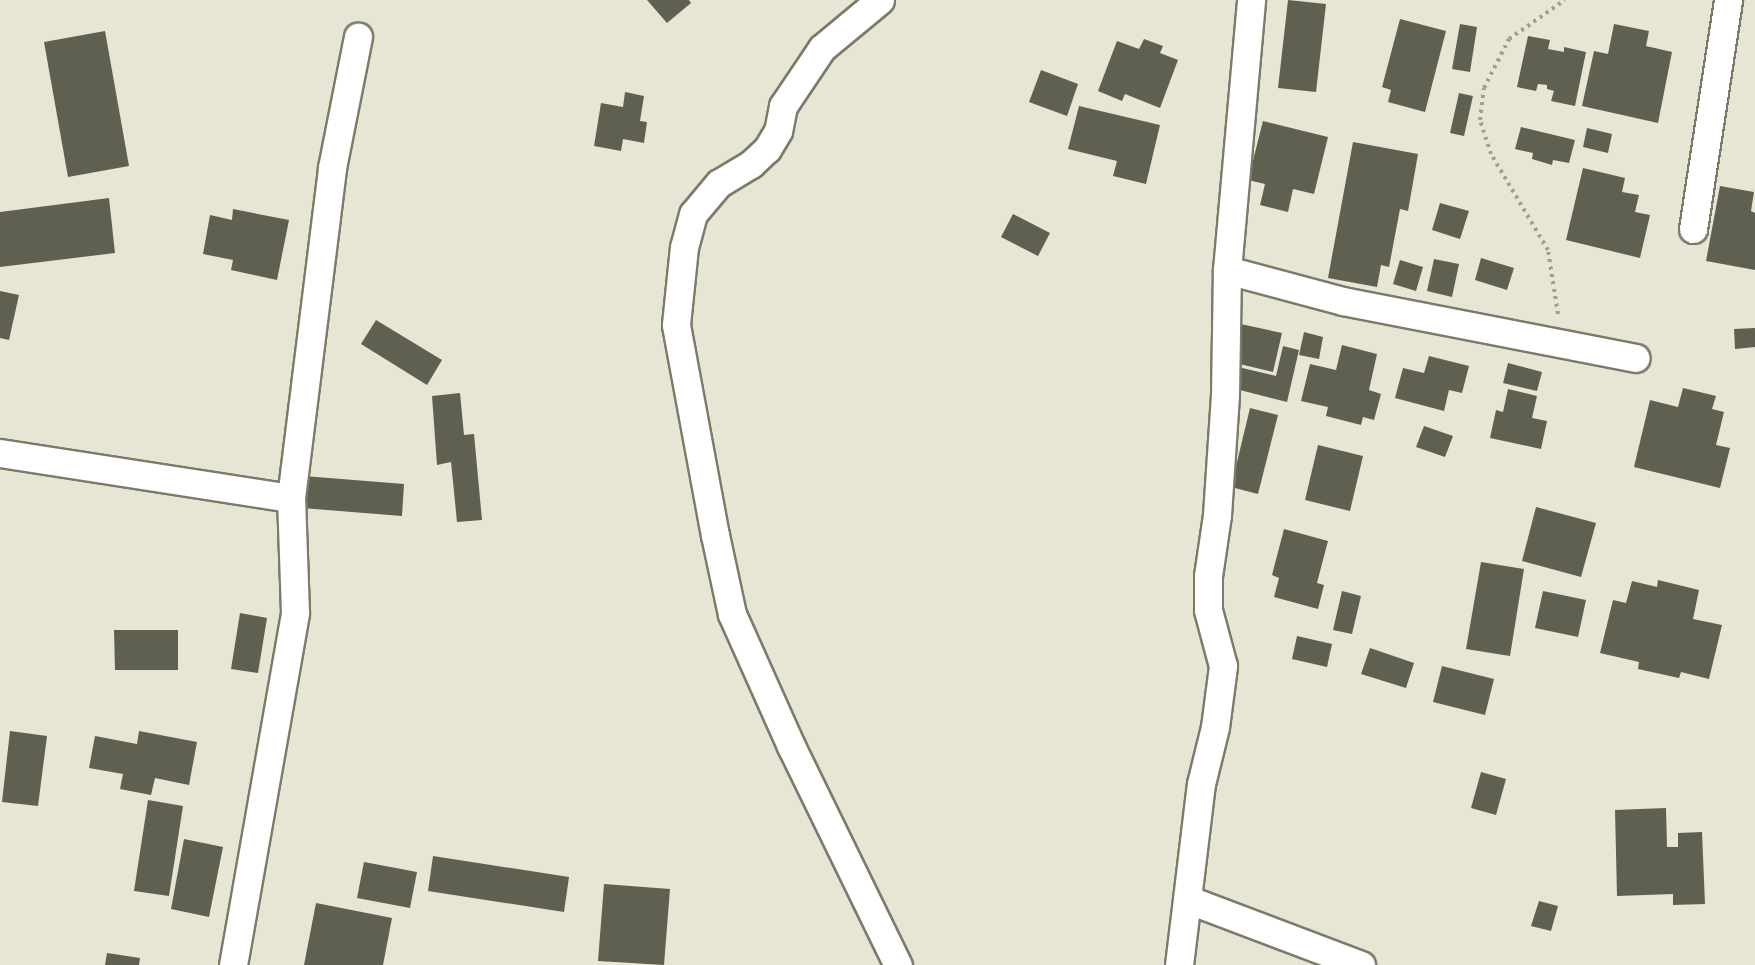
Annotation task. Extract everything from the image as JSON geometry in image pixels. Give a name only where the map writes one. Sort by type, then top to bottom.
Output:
[{"type":"street","points":[[880,0],[822,48],[783,106],[778,131],[766,149],[751,164],[719,183],[693,214],[684,247],[676,325],[732,614],[791,746],[898,965]]},
{"type":"street","points":[[1179,965],[1202,784],[1215,728],[1223,666],[1208,610],[1208,576],[1218,515],[1226,394],[1227,270],[1251,0]]},
{"type":"street","points":[[1693,229],[1728,0]]},
{"type":"street","points":[[233,965],[295,612],[291,498],[332,168],[358,37]]},
{"type":"street","points":[[1227,270],[1343,301],[1564,346],[1636,358]]},
{"type":"street","points":[[0,453],[291,498]]},
{"type":"street","points":[[1189,900],[1361,965]]},
{"type":"path","points":[[1564,346],[1548,250],[1491,154],[1480,120],[1484,88],[1509,39],[1565,0]]},
{"type":"building","points":[[647,0],[689,0],[691,3],[667,23]]},
{"type":"building","points":[[1288,0],[1326,4],[1316,92],[1278,88]]},
{"type":"building","points":[[1400,19],[1446,31],[1425,112],[1388,102],[1391,90],[1382,87]]},
{"type":"building","points":[[1460,24],[1477,27],[1470,72],[1452,69]]},
{"type":"building","points":[[1614,24],[1649,31],[1646,46],[1672,52],[1658,123],[1582,106],[1594,51],[1608,54]]},
{"type":"building","points":[[105,31],[129,166],[68,177],[44,42]]},
{"type":"building","points":[[1528,36],[1550,40],[1548,49],[1564,52],[1564,47],[1586,52],[1575,106],[1551,101],[1554,91],[1547,89],[1547,85],[1538,84],[1536,91],[1517,87]]},
{"type":"building","points":[[1144,39],[1163,46],[1160,53],[1178,60],[1160,108],[1125,94],[1122,101],[1098,91],[1117,41],[1139,49]]},
{"type":"building","points":[[1041,70],[1078,84],[1067,116],[1029,102]]},
{"type":"building","points":[[625,92],[644,96],[640,121],[647,122],[644,143],[623,139],[621,151],[594,146],[601,103],[623,107]]},
{"type":"building","points":[[1459,93],[1473,96],[1464,136],[1450,133]]},
{"type":"building","points":[[1079,106],[1160,125],[1146,184],[1113,176],[1117,161],[1068,149]]},
{"type":"building","points":[[1263,121],[1328,137],[1314,194],[1293,189],[1288,212],[1260,205],[1265,184],[1248,180]]},
{"type":"building","points":[[1521,127],[1575,140],[1569,163],[1553,160],[1552,165],[1532,159],[1533,153],[1515,149]]},
{"type":"building","points":[[1587,128],[1612,134],[1608,153],[1583,147]]},
{"type":"building","points":[[1353,142],[1418,154],[1408,211],[1400,209],[1389,267],[1381,265],[1377,287],[1328,278]]},
{"type":"building","points":[[1583,168],[1625,178],[1622,192],[1639,195],[1635,212],[1650,215],[1640,258],[1566,240]]},
{"type":"building","points":[[1720,186],[1754,192],[1751,211],[1755,213],[1755,270],[1706,261]]},
{"type":"building","points":[[109,198],[115,253],[0,267],[0,212]]},
{"type":"building","points":[[1440,203],[1469,211],[1460,239],[1432,230]]},
{"type":"building","points":[[233,209],[289,220],[277,280],[231,270],[233,260],[203,254],[210,215],[232,220]]},
{"type":"building","points":[[1013,214],[1050,233],[1038,256],[1001,237]]},
{"type":"building","points":[[1481,258],[1514,268],[1507,290],[1475,280]]},
{"type":"building","points":[[1434,259],[1459,264],[1452,297],[1427,291]]},
{"type":"building","points":[[1400,260],[1423,267],[1416,291],[1393,284]]},
{"type":"building","points":[[0,291],[19,295],[9,340],[0,338]]},
{"type":"building","points":[[376,320],[442,360],[427,385],[361,344]]},
{"type":"building","points":[[1236,323],[1282,333],[1273,372],[1227,361]]},
{"type":"building","points":[[1755,328],[1755,347],[1735,349],[1734,329]]},
{"type":"building","points":[[1304,332],[1323,337],[1319,359],[1299,355]]},
{"type":"building","points":[[1342,345],[1377,354],[1369,390],[1381,394],[1374,420],[1363,417],[1361,425],[1326,416],[1328,407],[1301,401],[1310,364],[1336,370]]},
{"type":"building","points":[[1283,346],[1299,350],[1287,402],[1232,388],[1238,367],[1276,376]]},
{"type":"building","points":[[1429,356],[1469,366],[1462,393],[1449,390],[1444,411],[1395,398],[1403,368],[1424,373]]},
{"type":"building","points":[[1508,363],[1542,372],[1537,391],[1503,383]]},
{"type":"building","points":[[1683,388],[1716,396],[1712,409],[1724,412],[1716,445],[1730,448],[1720,488],[1634,467],[1650,400],[1678,407]]},
{"type":"building","points":[[1508,389],[1537,396],[1532,418],[1547,421],[1541,449],[1490,438],[1496,410],[1503,412]]},
{"type":"building","points":[[460,393],[464,435],[474,434],[482,520],[457,522],[451,462],[437,465],[432,396]]},
{"type":"building","points":[[1250,408],[1278,415],[1258,494],[1231,487]]},
{"type":"building","points":[[1424,426],[1453,436],[1445,457],[1416,447]]},
{"type":"building","points":[[1318,445],[1363,456],[1350,511],[1305,500]]},
{"type":"building","points":[[304,476],[404,484],[402,516],[302,508]]},
{"type":"building","points":[[1536,507],[1596,523],[1581,577],[1522,561]]},
{"type":"building","points":[[1284,529],[1328,541],[1317,583],[1324,585],[1318,609],[1274,597],[1279,578],[1272,575]]},
{"type":"building","points":[[1481,562],[1524,569],[1510,656],[1466,649]]},
{"type":"building","points":[[1658,580],[1699,590],[1693,619],[1722,625],[1709,679],[1681,672],[1679,678],[1638,669],[1639,662],[1600,653],[1613,600],[1626,603],[1632,581],[1657,587]]},
{"type":"building","points":[[1342,591],[1361,596],[1352,634],[1333,630]]},
{"type":"building","points":[[1543,591],[1586,600],[1578,637],[1535,628]]},
{"type":"building","points":[[240,613],[267,618],[258,673],[231,669]]},
{"type":"building","points":[[114,630],[178,630],[178,670],[115,670]]},
{"type":"building","points":[[1297,636],[1332,644],[1327,667],[1292,659]]},
{"type":"building","points":[[1370,648],[1414,663],[1406,688],[1361,674]]},
{"type":"building","points":[[1442,666],[1494,679],[1485,715],[1433,702]]},
{"type":"building","points":[[10,731],[47,736],[38,806],[2,802]]},
{"type":"building","points":[[139,731],[197,742],[189,785],[155,778],[151,795],[120,789],[123,774],[89,768],[95,736],[137,744]]},
{"type":"building","points":[[1481,772],[1506,779],[1496,815],[1471,808]]},
{"type":"building","points":[[148,800],[183,806],[169,896],[134,891]]},
{"type":"building","points":[[1666,808],[1667,847],[1678,847],[1678,833],[1702,832],[1705,904],[1673,905],[1673,894],[1617,896],[1615,810]]},
{"type":"building","points":[[184,839],[223,847],[209,917],[171,909]]},
{"type":"building","points":[[433,856],[569,877],[564,912],[428,891]]},
{"type":"building","points":[[364,862],[417,872],[410,908],[357,898]]},
{"type":"building","points":[[604,884],[670,889],[664,965],[598,961]]},
{"type":"building","points":[[1539,901],[1558,906],[1551,931],[1531,926]]},
{"type":"building","points":[[316,903],[392,918],[383,965],[304,965]]},
{"type":"building","points":[[107,953],[140,958],[139,965],[105,965]]}]
